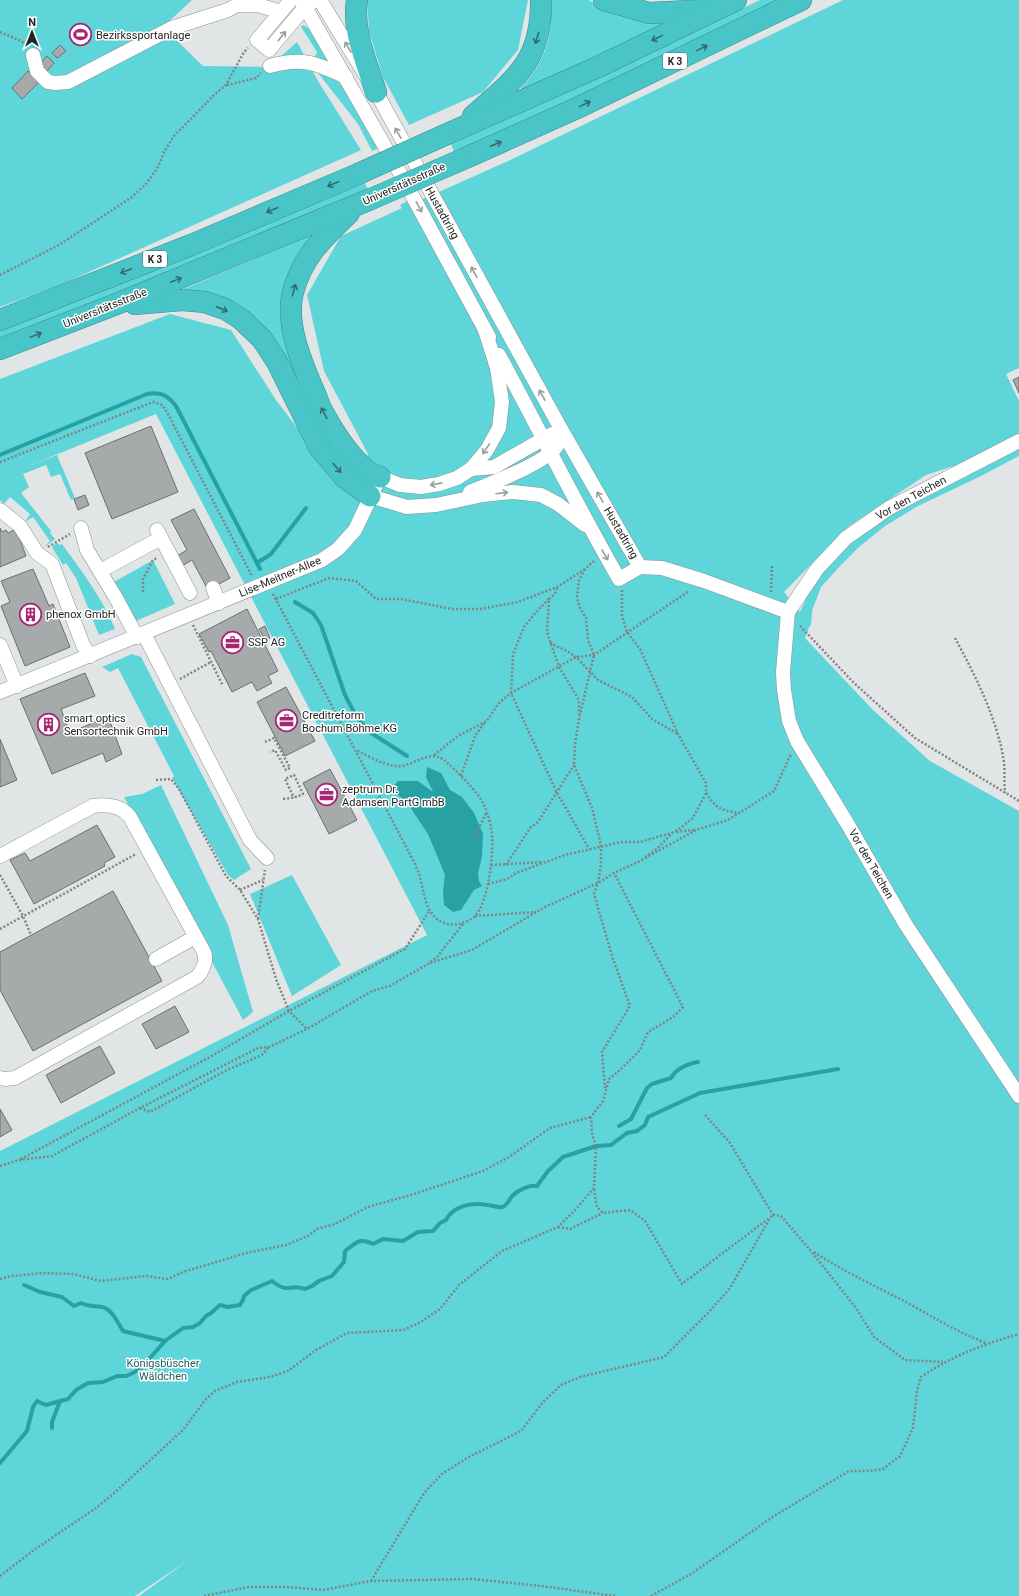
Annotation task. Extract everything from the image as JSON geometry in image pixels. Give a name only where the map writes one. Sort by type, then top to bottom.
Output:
[{"type":"highway","points":[[357,0],[356,21],[376,92]]},
{"type":"highway","points":[[453,132],[510,83],[528,61],[538,38],[542,18],[541,0]]},
{"type":"highway","points":[[604,0],[650,13],[718,9]]},
{"type":"highway","name":"K 3","points":[[0,320],[190,245],[358,174],[600,66],[736,0]]},
{"type":"highway","name":"Universitätsstraße","points":[[0,349],[114,305],[364,202],[575,109],[801,0]]},
{"type":"highway","points":[[364,202],[311,252],[300,273],[293,293],[291,314],[294,336],[301,359],[323,413],[344,446],[367,470],[380,477]]},
{"type":"highway","points":[[114,305],[182,300],[197,301],[205,302],[225,310],[241,319],[262,338],[277,362],[319,447],[345,478],[370,496]]},
{"type":"street","points":[[291,0],[257,40],[269,50],[307,2]]},
{"type":"street","name":"Hustadtring","points":[[307,2],[346,77],[545,439],[591,530],[621,579],[640,568],[561,429],[376,92],[320,0]]},
{"type":"street","points":[[33,54],[37,71],[48,82],[68,82],[172,28],[228,10],[237,5],[258,5],[281,12]]},
{"type":"street","points":[[270,66],[286,62],[303,62],[318,65],[346,77]]},
{"type":"street","name":"Hustadtring","points":[[380,477],[400,485],[421,487],[457,478],[471,469],[487,450],[498,428],[502,402],[497,368],[485,330]]},
{"type":"street","points":[[551,453],[558,444],[561,429]]},
{"type":"street","name":"Hustadtring","points":[[471,469],[494,468],[561,429]]},
{"type":"street","name":"Vor den Teichen","points":[[1019,441],[889,508],[846,538],[817,569],[788,612],[783,672],[789,721],[797,741],[906,925],[1019,1096]]},
{"type":"street","name":"Hustadtring","points":[[436,505],[457,498],[510,475],[551,453]]},
{"type":"street","name":"Lise-Meitner-Allee","points":[[0,692],[141,636],[322,560],[338,549],[354,530],[380,477]]},
{"type":"street","name":"Hustadtring","points":[[370,496],[407,507],[436,505],[483,495],[513,492],[541,495],[558,504],[591,530]]},
{"type":"street","points":[[0,510],[20,526],[37,553],[52,564],[84,645],[90,656]]},
{"type":"street","points":[[81,528],[87,550],[169,684],[250,840],[267,858]]},
{"type":"street","points":[[100,571],[159,534],[190,594]]},
{"type":"street","points":[[640,568],[662,568],[704,581],[788,612]]},
{"type":"street","points":[[213,588],[219,603]]},
{"type":"street","points":[[0,645],[17,686]]},
{"type":"street","points":[[0,856],[88,808],[99,805],[113,806],[127,813],[205,958],[204,966],[197,977],[15,1078],[0,1078]]},
{"type":"street","points":[[156,959],[195,937]]},
{"type":"path","points":[[0,32],[21,41],[33,54]]},
{"type":"path","points":[[0,275],[59,245],[132,197],[145,185],[157,169],[164,152],[174,136],[215,94],[226,85],[244,52],[257,40]]},
{"type":"path","points":[[226,85],[256,78],[270,66]]},
{"type":"path","points":[[0,462],[153,402],[162,405],[250,569],[262,585],[276,599],[413,860],[420,876],[430,910],[434,917],[443,923],[455,925],[464,923]]},
{"type":"path","points":[[37,553],[81,528]]},
{"type":"path","points":[[143,592],[143,580],[153,560],[169,553]]},
{"type":"path","points":[[276,599],[329,578],[356,581],[376,599],[401,600],[452,609],[480,609],[518,602],[557,587],[605,554]]},
{"type":"path","points":[[770,605],[772,566]]},
{"type":"path","points":[[585,569],[579,580],[577,597],[579,606],[586,618],[588,640],[594,655],[579,719],[574,750],[574,765],[592,808],[601,845],[601,864],[598,884],[594,894],[630,1006],[602,1052],[605,1090]]},
{"type":"path","points":[[621,579],[622,616],[626,632],[640,649],[678,734],[706,784],[706,792],[693,818],[675,832]]},
{"type":"path","points":[[460,776],[475,736],[498,704],[511,693],[576,657],[594,655],[626,632],[704,581]]},
{"type":"path","points":[[557,587],[555,594],[536,612],[524,627],[513,654],[511,693],[556,793],[589,849]]},
{"type":"path","points":[[549,600],[547,632],[559,667],[579,700],[579,719]]},
{"type":"path","points":[[188,616],[223,686]]},
{"type":"path","points":[[809,635],[854,683],[914,738],[1019,801]]},
{"type":"path","points":[[955,638],[977,678],[993,719],[1004,762],[1005,793]]},
{"type":"path","points":[[550,643],[576,657],[598,680],[632,697],[652,719],[678,734]]},
{"type":"path","points":[[169,684],[211,662]]},
{"type":"path","points":[[356,750],[370,758],[396,767],[434,756],[458,736],[487,720]]},
{"type":"path","points":[[265,742],[274,738],[290,768],[286,770],[275,750],[270,752]]},
{"type":"path","points":[[428,964],[472,950],[536,912],[598,884],[614,873],[640,861],[696,830],[728,820],[740,813],[774,791],[797,741]]},
{"type":"path","points":[[0,1166],[19,1160],[52,1156],[140,1108],[258,1048],[269,1047],[307,1029],[372,991],[390,986],[428,964],[437,957],[464,923],[475,916],[484,900],[491,865],[492,829],[484,804],[443,759],[434,756]]},
{"type":"path","points":[[506,864],[530,828],[538,822],[574,765]]},
{"type":"path","points":[[283,799],[294,798],[303,794],[294,775],[285,779],[294,798]]},
{"type":"path","points":[[156,780],[171,779],[179,789],[226,876],[240,890],[258,919],[276,979],[289,1011],[307,1029]]},
{"type":"path","points":[[706,792],[714,805],[722,810],[740,813]]},
{"type":"path","points":[[475,837],[486,812]]},
{"type":"path","points":[[488,884],[507,879],[516,873],[565,855],[601,845],[621,842],[640,842],[675,832],[696,830]]},
{"type":"path","points":[[640,861],[658,848],[672,833]]},
{"type":"path","points":[[0,929],[147,848]]},
{"type":"path","points":[[258,919],[267,858]]},
{"type":"path","points":[[491,865],[546,862]]},
{"type":"path","points":[[0,1279],[43,1273],[73,1274],[101,1280],[146,1276],[168,1279],[183,1272],[246,1253],[286,1245],[308,1236],[317,1229],[335,1224],[368,1207],[414,1194],[483,1171],[509,1157],[550,1128],[591,1117],[603,1101],[609,1079],[640,1050],[648,1032],[673,1017],[683,1007],[614,873]]},
{"type":"path","points":[[0,875],[23,916],[31,935]]},
{"type":"path","points":[[240,890],[264,880]]},
{"type":"path","points":[[19,1160],[208,1058],[289,1011],[405,949],[430,910]]},
{"type":"path","points":[[475,916],[536,912]]},
{"type":"path","points":[[140,1108],[150,1112],[225,1071],[262,1055],[269,1047]]},
{"type":"path","points":[[705,1115],[730,1143],[773,1215]]},
{"type":"path","points":[[591,1117],[592,1134],[596,1146],[594,1188],[597,1207],[603,1213]]},
{"type":"path","points":[[0,1576],[112,1495],[183,1430],[206,1399],[215,1391],[237,1382],[270,1377],[288,1371],[316,1350],[347,1333],[403,1330],[419,1323],[440,1309],[459,1285],[502,1251],[558,1227],[594,1188]]},
{"type":"path","points":[[558,1227],[570,1229],[603,1213],[630,1210],[645,1221],[682,1284],[773,1215]]},
{"type":"path","points":[[773,1215],[781,1216],[812,1251],[856,1308],[874,1337],[905,1360],[943,1362]]},
{"type":"path","points":[[372,1581],[424,1493],[442,1474],[467,1458],[521,1431],[543,1402],[561,1385],[580,1377],[664,1357],[708,1313],[730,1288],[770,1218]]},
{"type":"path","points":[[812,1251],[836,1266],[916,1307],[951,1328],[986,1343]]},
{"type":"path","points":[[651,1596],[691,1574],[774,1516],[849,1470],[869,1471],[883,1469],[900,1456],[913,1428],[917,1391],[921,1377],[943,1362],[986,1343],[1019,1334]]},
{"type":"path","points":[[204,1596],[249,1588],[287,1587],[323,1590],[372,1581],[473,1579],[614,1596]]},
{"type":"green space","points":[[0,0],[192,0],[163,27],[203,66],[269,67],[297,42],[318,81],[361,150],[60,285],[0,307]]},
{"type":"green space","points":[[367,0],[528,0],[518,50],[483,92],[409,125],[383,77],[369,31]]},
{"type":"green space","points":[[550,0],[589,0],[595,4],[668,23],[523,90],[521,88],[536,68],[546,48],[551,25]]},
{"type":"green space","points":[[760,0],[779,0],[583,94],[454,152],[451,144],[579,86]]},
{"type":"green space","name":"Königsbüscher Wäldchen","points":[[843,0],[1019,0],[1019,368],[1006,374],[1019,401],[1019,435],[969,461],[926,475],[849,526],[784,592],[800,612],[811,587],[819,574],[861,533],[912,499],[939,484],[1019,445],[1019,456],[918,506],[885,526],[859,547],[821,587],[812,611],[811,625],[805,638],[873,710],[930,761],[1019,811],[1019,1596],[139,1596],[190,1559],[135,1596],[0,1596],[0,1151],[427,935],[156,414],[21,469],[57,455],[75,498],[71,500],[60,474],[51,477],[46,465],[23,474],[29,487],[21,493],[51,531],[50,533],[55,539],[43,548],[50,541],[33,517],[25,522],[30,514],[10,497],[4,504],[0,500],[0,379],[170,314],[231,330],[276,400],[347,493],[356,477],[331,449],[281,354],[181,290],[314,234],[285,293],[358,473],[368,454],[324,371],[307,295],[341,236],[402,208],[400,205],[409,200],[412,204],[508,161]]},
{"type":"green space","points":[[303,25],[308,28],[329,62],[315,57],[317,52],[301,27]]},
{"type":"green space","points":[[315,69],[330,74],[337,80],[357,108],[380,148],[372,151],[358,124]]},
{"type":"green space","points":[[364,182],[368,189],[257,237],[0,340],[0,330]]},
{"type":"green space","points":[[57,543],[60,545],[62,544],[77,564],[104,607],[115,629],[99,635],[76,578],[66,563],[63,565],[52,547]]},
{"type":"green space","points":[[153,560],[175,604],[136,621],[114,582]]},
{"type":"green space","points":[[132,654],[141,657],[251,869],[234,880],[228,875],[172,778],[174,776],[118,668],[110,672],[102,667]]},
{"type":"green space","points":[[161,785],[228,925],[253,1012],[243,1020],[124,797],[142,794]]},
{"type":"green space","points":[[292,875],[341,965],[292,996],[250,894]]},
{"type":"shaded area","points":[[427,767],[441,773],[450,790],[462,797],[474,813],[483,834],[482,856],[478,874],[479,881],[482,886],[474,890],[461,910],[453,912],[444,905],[443,891],[445,875],[428,834],[408,804],[397,794],[393,787],[398,781],[418,781],[433,792],[426,777]]},
{"type":"building","points":[[60,45],[66,51],[57,58],[52,53]]},
{"type":"building","points":[[47,56],[54,63],[47,71],[39,65]]},
{"type":"building","points":[[28,71],[39,82],[22,99],[12,88]]},
{"type":"building","points":[[1019,377],[1019,393],[1013,380]]},
{"type":"building","points":[[151,426],[178,492],[112,519],[85,453]]},
{"type":"building","points":[[85,495],[89,505],[78,510],[74,499]]},
{"type":"building","points":[[194,509],[230,578],[208,590],[192,560],[182,566],[177,556],[187,550],[171,520]]},
{"type":"building","points":[[0,528],[2,532],[6,530],[8,533],[16,529],[26,556],[0,567]]},
{"type":"building","name":"phenox GmbH","points":[[33,569],[49,606],[53,604],[70,647],[25,666],[1,606],[10,602],[1,581]]},
{"type":"building","name":"SSP AG","points":[[247,609],[278,671],[268,676],[272,683],[257,691],[252,682],[232,692],[211,651],[209,652],[199,634]]},
{"type":"building","points":[[265,626],[270,638],[265,640],[259,629]]},
{"type":"building","name":"smart optics Sensortechnik GmbH","points":[[85,673],[95,696],[61,709],[70,733],[108,716],[122,754],[106,762],[103,753],[52,774],[20,699]]},
{"type":"building","name":"Creditreform Bochum Böhme KG","points":[[286,687],[315,741],[285,756],[257,702]]},
{"type":"building","points":[[0,739],[17,780],[0,787]]},
{"type":"building","name":"zeptrum Dr. Adamsen PartG mbB","points":[[330,769],[357,820],[329,834],[303,783]]},
{"type":"building","points":[[97,825],[115,857],[104,863],[105,866],[34,904],[10,860],[25,853],[30,861]]},
{"type":"building","points":[[113,891],[162,981],[33,1051],[0,990],[0,952]]},
{"type":"building","points":[[175,1006],[189,1032],[156,1049],[142,1024]]},
{"type":"building","points":[[100,1046],[115,1073],[61,1103],[46,1075]]},
{"type":"building","points":[[0,1109],[12,1130],[0,1137]]},
{"type":"waterway","points":[[0,455],[147,394],[156,393],[164,395],[176,406],[260,569]]},
{"type":"waterway","points":[[257,563],[271,554],[306,508]]},
{"type":"waterway","points":[[295,602],[313,613],[321,625],[345,695],[355,714],[368,731],[407,756]]},
{"type":"waterway","points":[[619,1126],[631,1119],[647,1088],[652,1084],[671,1078],[682,1067],[698,1062]]},
{"type":"waterway","points":[[0,1463],[27,1431],[33,1407],[37,1401],[46,1405],[68,1399],[76,1390],[88,1383],[103,1382],[117,1376],[126,1376],[133,1373],[142,1367],[165,1341],[183,1328],[193,1327],[200,1323],[220,1305],[227,1307],[240,1305],[244,1296],[251,1290],[272,1281],[286,1288],[296,1287],[305,1289],[332,1276],[344,1262],[345,1251],[355,1243],[364,1241],[373,1244],[383,1239],[403,1241],[418,1232],[433,1231],[440,1223],[446,1220],[453,1211],[464,1206],[481,1204],[502,1207],[507,1204],[512,1196],[517,1192],[527,1187],[537,1186],[548,1171],[563,1157],[596,1146],[611,1145],[627,1133],[637,1131],[645,1125],[648,1117],[700,1093],[838,1069]]},
{"type":"waterway","points":[[24,1285],[40,1292],[62,1297],[74,1306],[81,1303],[106,1308],[109,1310],[123,1331],[165,1341]]},
{"type":"waterway","points":[[52,1428],[52,1422],[60,1401]]},
{"type":"place","name":"Bezirkssportanlage","points":[[81,35]]},
{"type":"place","name":"phenox GmbH","points":[[31,614]]},
{"type":"place","name":"SSP AG","points":[[233,642]]},
{"type":"place","name":"Creditreform Bochum Böhme KG","points":[[286,721]]},
{"type":"place","name":"smart optics Sensortechnik GmbH","points":[[49,724]]},
{"type":"place","name":"zeptrum Dr. Adamsen PartG mbB","points":[[326,795]]}]
